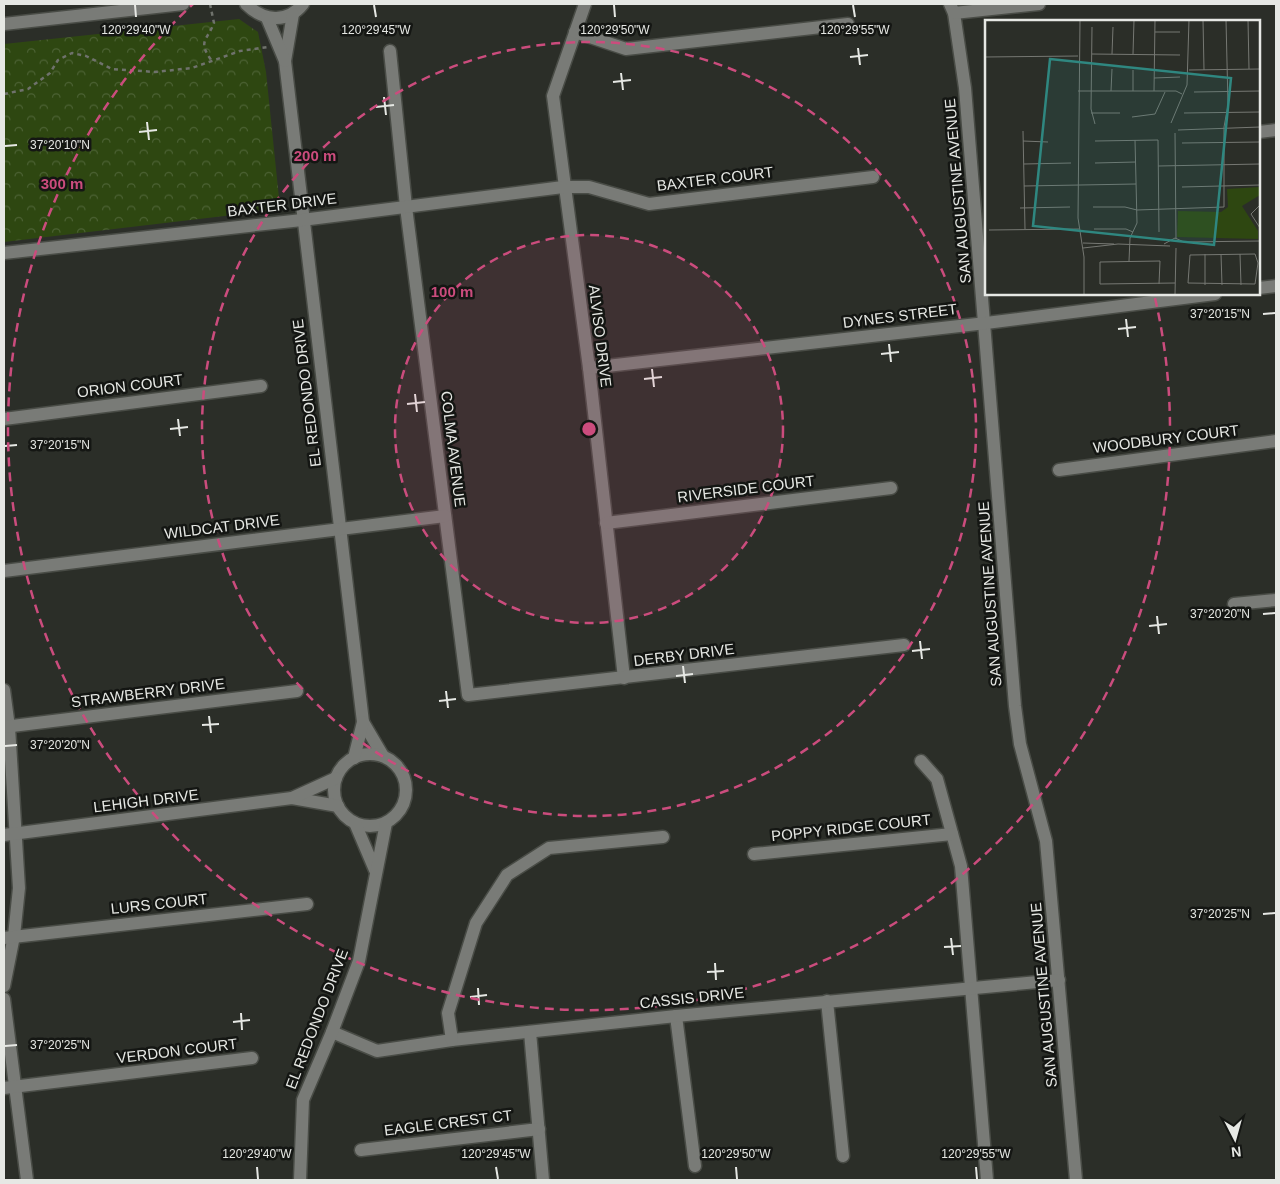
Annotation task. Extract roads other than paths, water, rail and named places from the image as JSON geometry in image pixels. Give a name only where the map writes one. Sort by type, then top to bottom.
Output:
[{"type":"street","points":[[4,24],[183,4]]},
{"type":"street","points":[[245,4],[255,13],[274,19],[293,14],[303,4]]},
{"type":"street","name":"ALVISO DRIVE","points":[[584,4],[553,96],[588,368],[624,678]]},
{"type":"street","points":[[952,8],[1039,4]]},
{"type":"street","name":"SAN AUGUSTINE AVENUE","points":[[952,8],[965,88],[986,323],[1015,706],[1020,744],[1046,841],[1076,1180]]},
{"type":"street","name":"EL REDONDO DRIVE","points":[[293,14],[285,61],[302,220],[363,722],[354,758]]},
{"type":"street","name":"EL REDONDO DRIVE","points":[[267,18],[277,46],[285,61]]},
{"type":"street","points":[[575,32],[626,50],[848,24]]},
{"type":"street","name":"COLMA AVENUE","points":[[390,51],[406,207],[468,695]]},
{"type":"street","points":[[1260,132],[1276,130]]},
{"type":"street","name":"BAXTER COURT","points":[[564,187],[589,187],[649,204],[873,177]]},
{"type":"street","name":"BAXTER DRIVE","points":[[4,253],[302,220],[564,187]]},
{"type":"street","points":[[1260,288],[1276,286]]},
{"type":"street","name":"DYNES STREET","points":[[588,368],[986,323],[1207,295]]},
{"type":"street","name":"ORION COURT","points":[[4,418],[261,386]]},
{"type":"street","name":"WOODBURY COURT","points":[[1059,470],[1276,441]]},
{"type":"street","name":"RIVERSIDE COURT","points":[[606,523],[891,488]]},
{"type":"street","name":"WILDCAT DRIVE","points":[[4,571],[445,516]]},
{"type":"street","points":[[1234,604],[1276,600]]},
{"type":"street","name":"DERBY DRIVE","points":[[468,695],[904,645]]},
{"type":"street","points":[[4,690],[10,834],[19,888],[9,937],[4,986]]},
{"type":"street","name":"STRAWBERRY DRIVE","points":[[6,727],[297,691]]},
{"type":"street","name":"EL REDONDO DRIVE","points":[[363,722],[383,756]]},
{"type":"street","points":[[363,755],[383,756],[393,762],[401,772],[406,789],[403,806],[396,816],[386,823],[365,826],[355,823],[345,816],[338,806],[334,787],[336,778],[346,763],[354,758],[363,755]]},
{"type":"street","points":[[922,761],[937,779],[961,866],[987,1180]]},
{"type":"street","name":"LEHIGH DRIVE","points":[[292,798],[336,778]]},
{"type":"street","name":"LEHIGH DRIVE","points":[[10,834],[292,798],[338,806]]},
{"type":"street","name":"EL REDONDO DRIVE","points":[[355,823],[375,870]]},
{"type":"street","name":"EL REDONDO DRIVE","points":[[300,1180],[303,1100],[359,961],[373,891],[375,870],[386,823]]},
{"type":"street","name":"POPPY RIDGE COURT","points":[[754,854],[952,834]]},
{"type":"street","points":[[452,1040],[448,1013],[476,923],[508,875],[549,848],[663,837]]},
{"type":"street","name":"LURS COURT","points":[[9,937],[307,904]]},
{"type":"street","name":"CASSIS DRIVE","points":[[332,1032],[377,1051],[452,1040],[676,1016],[1059,980]]},
{"type":"street","points":[[4,998],[10,1087],[27,1180]]},
{"type":"street","points":[[827,1001],[843,1156]]},
{"type":"street","points":[[676,1016],[695,1166]]},
{"type":"street","points":[[530,1032],[543,1180]]},
{"type":"street","name":"VERDON COURT","points":[[10,1087],[252,1058]]},
{"type":"street","name":"EAGLE CREST CT","points":[[361,1150],[539,1129]]}]
